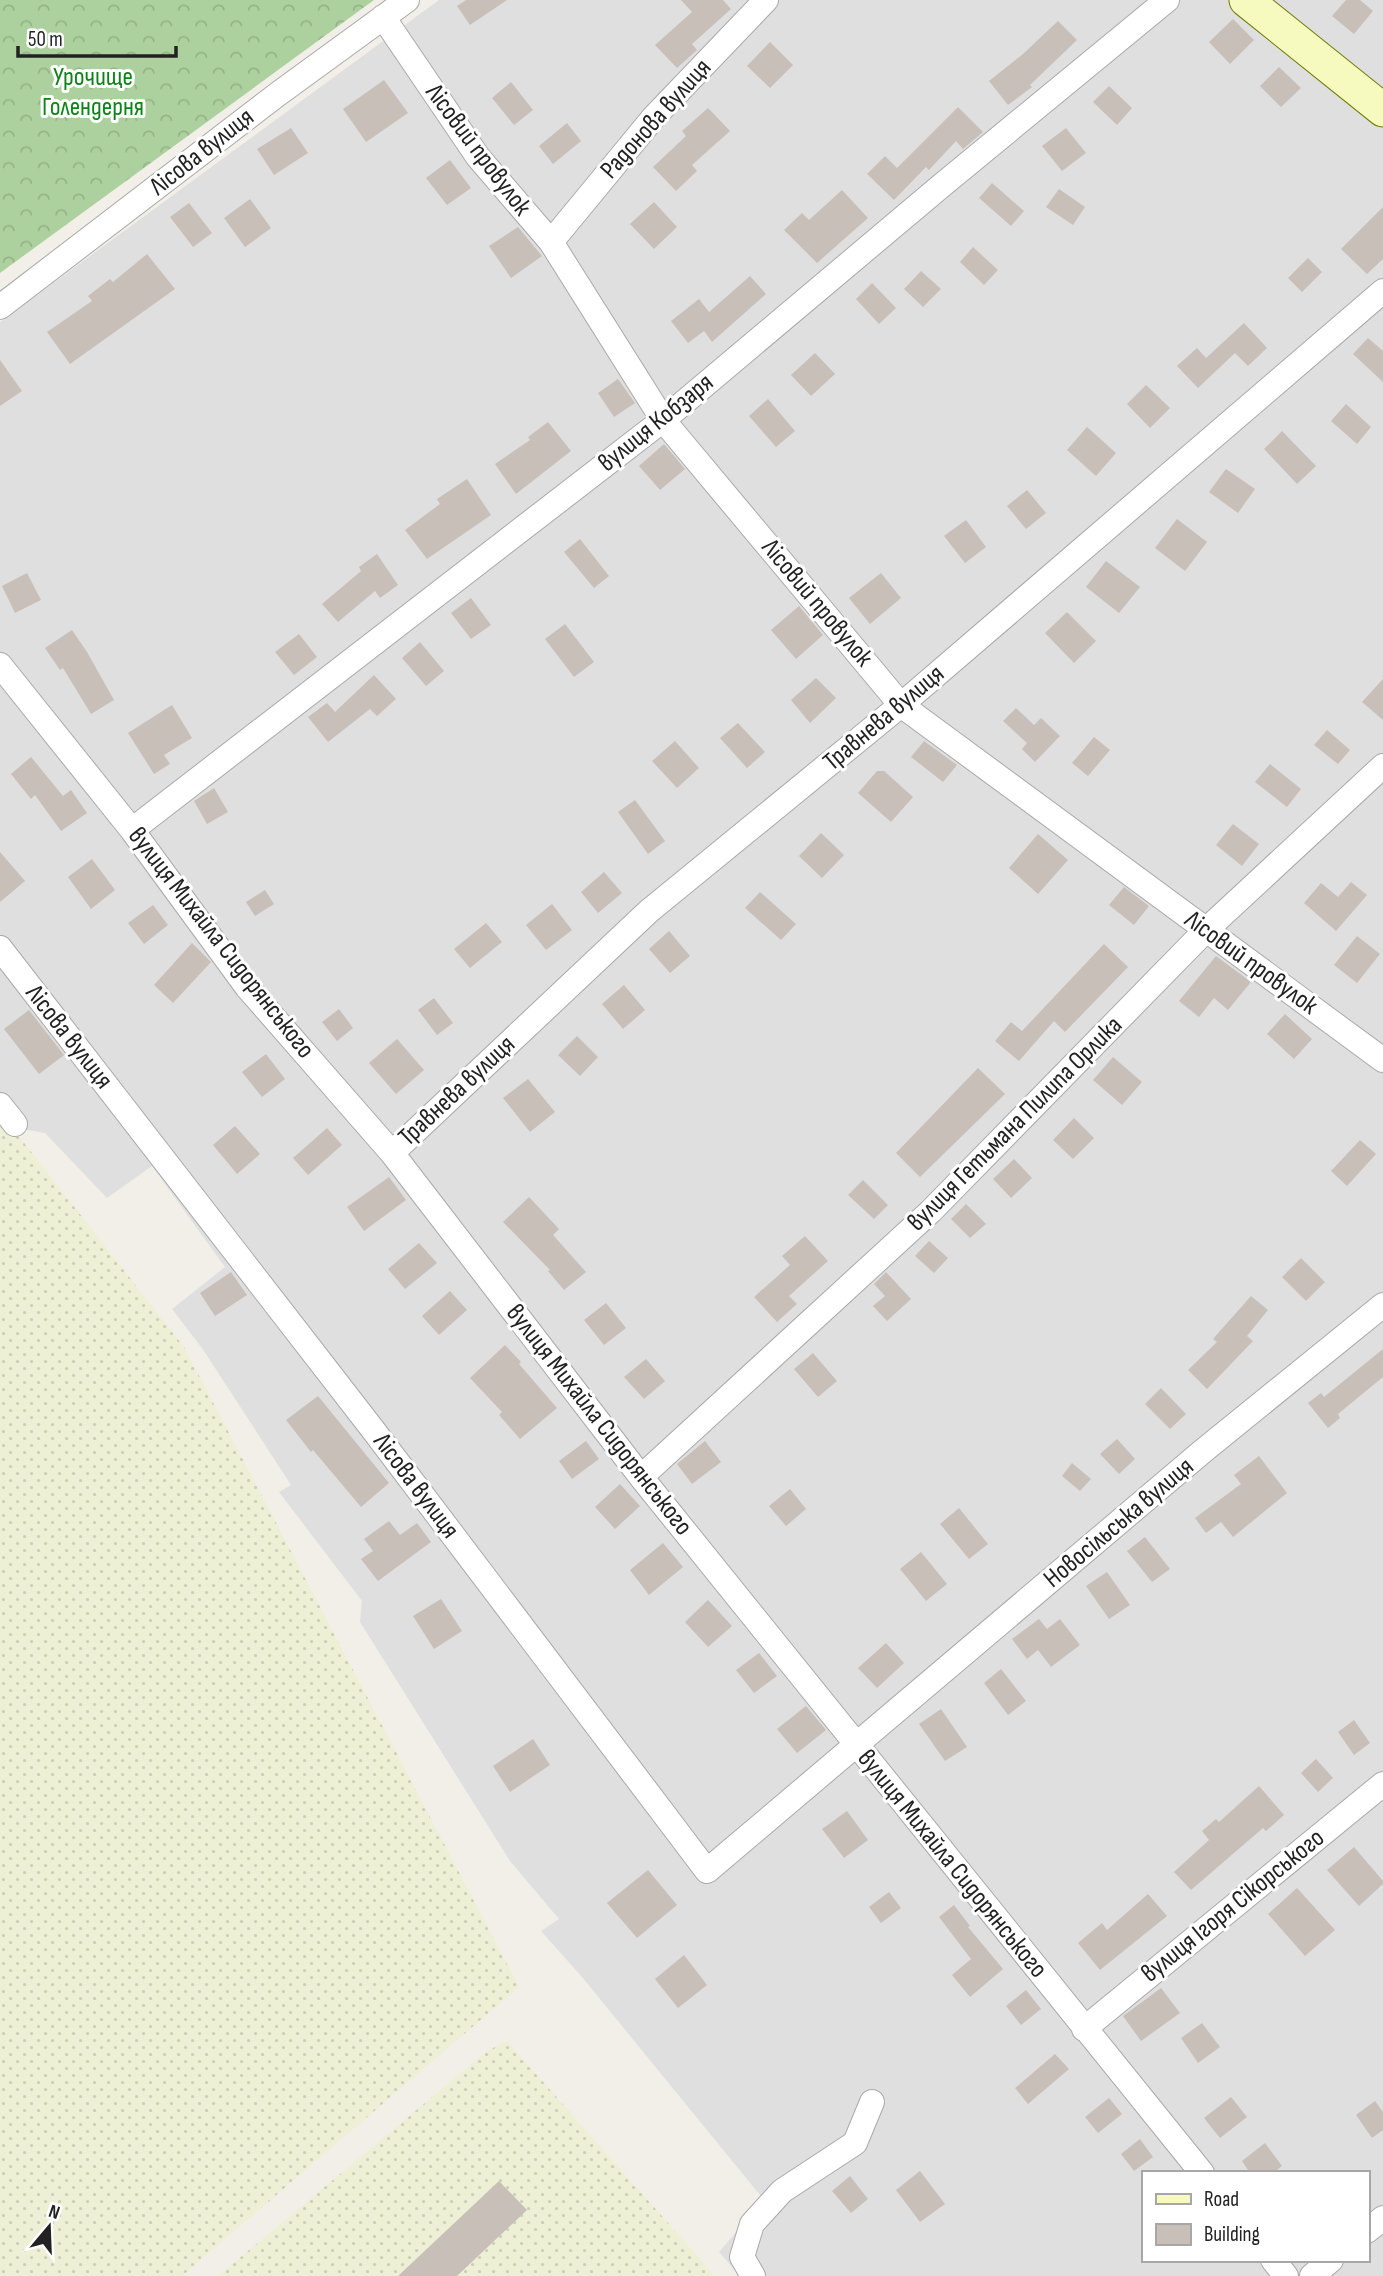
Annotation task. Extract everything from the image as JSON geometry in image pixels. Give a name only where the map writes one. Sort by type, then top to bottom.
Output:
[{"type":"street","name":"Лісова вулиця","points":[[0,307],[278,94],[407,0]]},
{"type":"street","name":"Радонова вулиця","points":[[551,242],[654,117],[766,0]]},
{"type":"street","name":"вулиця Кобзаря","points":[[132,830],[663,420],[930,194],[1167,0]]},
{"type":"street","points":[[1246,0],[1383,110]]},
{"type":"street","name":"Лісовий провулок","points":[[383,18],[478,157],[551,242],[663,420],[901,705],[1383,1060]]},
{"type":"street","name":"Травнева вулиця","points":[[392,1153],[649,911],[901,705],[1383,291]]},
{"type":"street","name":"вулиця Михайла Сидорянського","points":[[0,665],[132,830],[247,987],[392,1153],[641,1477],[1200,2171]]},
{"type":"street","name":"вулиця Гетьмана Пилипа Орлика","points":[[641,1477],[931,1211],[1206,930],[1383,766]]},
{"type":"street","name":"Лісова вулиця","points":[[0,948],[365,1420],[707,1871],[858,1745]]},
{"type":"street","name":"Новосільська вулиця","points":[[858,1745],[1203,1451],[1383,1304]]},
{"type":"street","name":"вулиця Ігоря Сікорського","points":[[1084,2029],[1383,1784]]},
{"type":"street","points":[[753,2276],[741,2257],[752,2224],[782,2191],[855,2144],[872,2102]]},
{"type":"street","points":[[1369,2229],[1383,2218]]},
{"type":"street","points":[[1275,2262],[1286,2276]]},
{"type":"street","points":[[1312,2276],[1329,2262]]},
{"type":"shaded area","points":[[439,0],[1383,0],[1383,2276],[740,2276],[719,2252],[764,2200],[582,1977],[541,1931],[559,1919],[510,1861],[360,1622],[362,1601],[279,1492],[291,1485],[202,1348],[172,1309],[225,1267],[152,1166],[107,1198],[45,1133],[0,1125],[0,322]]},
{"type":"green space","name":"Урочище Голендерня","points":[[0,0],[374,0],[0,273]]},
{"type":"green space","points":[[0,1112],[184,1347],[519,1987],[182,2276],[0,2276]]},
{"type":"green space","points":[[507,2041],[715,2276],[218,2276],[487,2051]]},
{"type":"building","points":[[466,0],[507,0],[470,25],[457,6]]},
{"type":"building","points":[[681,0],[723,0],[731,9],[692,44],[697,50],[677,68],[655,45],[692,12]]},
{"type":"building","points":[[1346,0],[1360,0],[1373,11],[1354,34],[1332,16]]},
{"type":"building","points":[[1233,19],[1254,40],[1230,64],[1209,42]]},
{"type":"building","points":[[1058,21],[1077,40],[1030,85],[1032,87],[1008,105],[989,81]]},
{"type":"building","points":[[770,42],[793,65],[770,88],[747,66]]},
{"type":"building","points":[[1279,67],[1301,88],[1281,107],[1260,86]]},
{"type":"building","points":[[384,80],[408,113],[366,142],[343,109]]},
{"type":"building","points":[[511,82],[533,110],[514,125],[492,98]]},
{"type":"building","points":[[1109,86],[1132,108],[1117,125],[1093,102]]},
{"type":"building","points":[[958,107],[983,132],[963,149],[956,141],[929,170],[926,167],[894,200],[867,174],[885,156],[897,168]]},
{"type":"building","points":[[708,108],[730,131],[692,165],[697,171],[676,191],[653,167],[686,136],[682,131]]},
{"type":"building","points":[[567,123],[581,141],[553,164],[539,146]]},
{"type":"building","points":[[291,128],[308,153],[274,175],[257,149]]},
{"type":"building","points":[[1066,128],[1086,153],[1062,171],[1042,146]]},
{"type":"building","points":[[450,160],[471,188],[447,205],[426,178]]},
{"type":"building","points":[[992,183],[1024,211],[1011,226],[979,198]]},
{"type":"building","points":[[1059,189],[1085,207],[1073,225],[1046,207]]},
{"type":"building","points":[[842,190],[868,218],[817,263],[784,230],[802,213],[809,220]]},
{"type":"building","points":[[250,199],[271,228],[245,247],[224,218]]},
{"type":"building","points":[[654,202],[677,227],[654,249],[630,224]]},
{"type":"building","points":[[189,203],[212,233],[193,247],[170,217]]},
{"type":"building","points":[[1383,207],[1383,259],[1367,274],[1341,249]]},
{"type":"building","points":[[518,227],[542,256],[511,278],[489,246]]},
{"type":"building","points":[[973,247],[998,270],[984,285],[960,262]]},
{"type":"building","points":[[147,254],[175,289],[70,364],[47,332],[92,301],[88,296],[110,279],[113,282]]},
{"type":"building","points":[[1308,258],[1322,272],[1302,292],[1288,278]]},
{"type":"building","points":[[921,271],[941,289],[923,307],[904,289]]},
{"type":"building","points":[[750,276],[766,294],[712,342],[704,331],[688,343],[671,321],[699,299],[709,312]]},
{"type":"building","points":[[872,283],[896,308],[879,324],[856,299]]},
{"type":"building","points":[[1244,323],[1267,348],[1248,366],[1235,353],[1198,388],[1177,366],[1197,348],[1206,358]]},
{"type":"building","points":[[1368,338],[1383,351],[1383,382],[1353,354]]},
{"type":"building","points":[[815,353],[835,374],[811,396],[791,375]]},
{"type":"building","points":[[0,360],[22,391],[0,406]]},
{"type":"building","points":[[618,379],[635,403],[614,417],[598,393]]},
{"type":"building","points":[[1146,385],[1170,408],[1150,428],[1127,404]]},
{"type":"building","points":[[768,399],[795,431],[776,447],[749,416]]},
{"type":"building","points":[[1346,404],[1371,427],[1357,444],[1331,421]]},
{"type":"building","points":[[548,422],[571,451],[516,494],[495,464],[530,440],[528,437]]},
{"type":"building","points":[[1087,427],[1116,453],[1096,476],[1067,450]]},
{"type":"building","points":[[1282,431],[1316,466],[1297,484],[1264,449]]},
{"type":"building","points":[[664,444],[685,469],[660,490],[639,466]]},
{"type":"building","points":[[1226,469],[1255,489],[1238,513],[1209,492]]},
{"type":"building","points":[[467,479],[491,515],[427,559],[405,530],[440,504],[437,499]]},
{"type":"building","points":[[1027,490],[1046,513],[1026,529],[1007,506]]},
{"type":"building","points":[[1177,519],[1207,542],[1185,571],[1155,548]]},
{"type":"building","points":[[966,520],[986,547],[965,563],[944,536]]},
{"type":"building","points":[[580,539],[609,576],[594,588],[564,552]]},
{"type":"building","points":[[377,554],[398,585],[380,598],[375,591],[338,622],[322,604],[361,571],[359,567]]},
{"type":"building","points":[[1106,561],[1140,587],[1119,613],[1086,587]]},
{"type":"building","points":[[27,573],[41,600],[15,613],[2,586]]},
{"type":"building","points":[[881,573],[901,598],[870,624],[849,598]]},
{"type":"building","points":[[471,598],[491,625],[471,639],[451,613]]},
{"type":"building","points":[[799,606],[823,635],[796,659],[771,630]]},
{"type":"building","points":[[1067,612],[1096,641],[1074,663],[1045,633]]},
{"type":"building","points":[[565,624],[594,662],[574,677],[545,639]]},
{"type":"building","points":[[72,630],[114,700],[91,714],[63,668],[60,670],[45,648]]},
{"type":"building","points":[[299,634],[317,657],[294,675],[275,652]]},
{"type":"building","points":[[420,642],[444,671],[426,686],[402,658]]},
{"type":"building","points":[[374,675],[396,699],[377,716],[370,709],[328,742],[308,717],[327,703],[335,712]]},
{"type":"building","points":[[816,678],[836,698],[810,723],[791,700]]},
{"type":"building","points":[[1383,679],[1383,720],[1362,702]]},
{"type":"building","points":[[172,705],[192,738],[164,755],[170,764],[154,774],[128,733]]},
{"type":"building","points":[[1016,708],[1034,725],[1041,718],[1060,736],[1035,762],[1022,749],[1027,743],[1003,721]]},
{"type":"building","points":[[738,723],[765,752],[747,768],[720,738]]},
{"type":"building","points":[[1327,730],[1350,750],[1338,764],[1314,745]]},
{"type":"building","points":[[1094,737],[1110,750],[1088,776],[1072,763]]},
{"type":"building","points":[[675,741],[699,768],[677,788],[652,761]]},
{"type":"building","points":[[924,741],[957,765],[943,782],[911,757]]},
{"type":"building","points":[[31,757],[63,796],[71,790],[87,813],[61,831],[35,795],[31,799],[11,774]]},
{"type":"building","points":[[1270,764],[1301,789],[1287,807],[1255,782]]},
{"type":"building","points":[[877,771],[884,771],[913,797],[891,822],[858,793]]},
{"type":"building","points":[[214,788],[228,812],[207,824],[194,801]]},
{"type":"building","points":[[635,800],[665,841],[648,854],[618,812]]},
{"type":"building","points":[[1233,824],[1259,844],[1242,866],[1216,845]]},
{"type":"building","points":[[821,833],[844,855],[822,878],[799,856]]},
{"type":"building","points":[[1038,834],[1068,860],[1038,894],[1009,868]]},
{"type":"building","points":[[0,852],[25,881],[0,902]]},
{"type":"building","points":[[92,859],[115,890],[91,909],[68,877]]},
{"type":"building","points":[[604,872],[622,893],[598,913],[581,892]]},
{"type":"building","points":[[1351,882],[1367,895],[1336,931],[1304,903],[1321,883],[1338,897]]},
{"type":"building","points":[[1124,887],[1149,906],[1134,925],[1109,905]]},
{"type":"building","points":[[265,890],[274,904],[255,916],[246,902]]},
{"type":"building","points":[[760,892],[796,924],[781,940],[745,908]]},
{"type":"building","points":[[552,904],[572,930],[546,950],[526,925]]},
{"type":"building","points":[[153,905],[168,925],[144,944],[128,923]]},
{"type":"building","points":[[486,923],[502,942],[470,968],[454,949]]},
{"type":"building","points":[[669,931],[690,956],[670,973],[649,949]]},
{"type":"building","points":[[1357,936],[1380,954],[1357,983],[1334,965]]},
{"type":"building","points":[[192,943],[211,962],[173,1003],[154,985]]},
{"type":"building","points":[[1104,944],[1128,967],[1065,1032],[1054,1021],[1019,1061],[995,1041],[1011,1022],[1022,1031]]},
{"type":"building","points":[[1216,956],[1251,982],[1228,1010],[1214,998],[1199,1017],[1179,1001]]},
{"type":"building","points":[[624,985],[645,1010],[623,1029],[602,1004]]},
{"type":"building","points":[[434,998],[453,1023],[437,1035],[418,1010]]},
{"type":"building","points":[[339,1009],[353,1028],[337,1041],[322,1022]]},
{"type":"building","points":[[29,1010],[64,1055],[39,1074],[4,1029]]},
{"type":"building","points":[[1285,1014],[1312,1039],[1294,1059],[1267,1034]]},
{"type":"building","points":[[577,1036],[598,1057],[580,1076],[558,1055]]},
{"type":"building","points":[[397,1039],[424,1070],[396,1094],[369,1063]]},
{"type":"building","points":[[266,1054],[285,1079],[262,1097],[242,1072]]},
{"type":"building","points":[[1113,1057],[1142,1082],[1122,1105],[1093,1080]]},
{"type":"building","points":[[978,1068],[1005,1094],[920,1177],[896,1153]]},
{"type":"building","points":[[528,1079],[555,1112],[530,1132],[503,1098]]},
{"type":"building","points":[[1074,1118],[1094,1138],[1073,1159],[1053,1140]]},
{"type":"building","points":[[235,1126],[260,1154],[237,1174],[213,1145]]},
{"type":"building","points":[[327,1128],[342,1145],[308,1175],[293,1158]]},
{"type":"building","points":[[1360,1140],[1376,1154],[1347,1186],[1331,1171]]},
{"type":"building","points":[[1014,1159],[1032,1178],[1011,1198],[993,1179]]},
{"type":"building","points":[[389,1177],[406,1200],[364,1231],[347,1207]]},
{"type":"building","points":[[863,1180],[888,1205],[874,1219],[848,1195]]},
{"type":"building","points":[[529,1197],[559,1229],[553,1235],[586,1272],[564,1290],[548,1271],[550,1270],[503,1222]]},
{"type":"building","points":[[966,1204],[986,1224],[970,1238],[951,1219]]},
{"type":"building","points":[[805,1236],[828,1261],[789,1296],[797,1304],[777,1322],[754,1297],[790,1265],[782,1256]]},
{"type":"building","points":[[929,1241],[948,1258],[934,1273],[915,1256]]},
{"type":"building","points":[[419,1243],[437,1263],[405,1289],[388,1269]]},
{"type":"building","points":[[1301,1258],[1325,1282],[1306,1301],[1282,1277]]},
{"type":"building","points":[[231,1272],[247,1295],[215,1316],[200,1293]]},
{"type":"building","points":[[886,1272],[911,1299],[887,1321],[873,1306],[885,1296],[874,1284]]},
{"type":"building","points":[[450,1291],[467,1310],[439,1335],[422,1316]]},
{"type":"building","points":[[1251,1296],[1268,1310],[1247,1336],[1253,1341],[1207,1389],[1188,1370],[1217,1342],[1213,1339]]},
{"type":"building","points":[[606,1303],[626,1328],[604,1345],[584,1320]]},
{"type":"building","points":[[505,1345],[557,1408],[520,1439],[499,1415],[502,1412],[470,1378]]},
{"type":"building","points":[[1383,1349],[1383,1377],[1338,1414],[1340,1418],[1328,1428],[1308,1403],[1321,1393],[1324,1397]]},
{"type":"building","points":[[813,1353],[837,1381],[818,1397],[794,1369]]},
{"type":"building","points":[[646,1359],[665,1381],[644,1399],[624,1377]]},
{"type":"building","points":[[1161,1388],[1186,1414],[1170,1429],[1145,1404]]},
{"type":"building","points":[[318,1396],[389,1483],[361,1507],[286,1420]]},
{"type":"building","points":[[1117,1439],[1135,1459],[1119,1474],[1100,1454]]},
{"type":"building","points":[[586,1441],[599,1459],[572,1479],[559,1461]]},
{"type":"building","points":[[705,1441],[721,1462],[692,1484],[677,1464]]},
{"type":"building","points":[[1259,1456],[1287,1493],[1233,1537],[1221,1522],[1206,1533],[1195,1518],[1241,1484],[1234,1475]]},
{"type":"building","points":[[1072,1463],[1091,1479],[1080,1491],[1062,1476]]},
{"type":"building","points":[[620,1484],[640,1506],[615,1529],[595,1507]]},
{"type":"building","points":[[790,1489],[806,1509],[786,1526],[769,1506]]},
{"type":"building","points":[[959,1508],[988,1544],[969,1559],[940,1524]]},
{"type":"building","points":[[389,1521],[400,1535],[417,1523],[431,1542],[378,1581],[361,1559],[373,1551],[364,1539]]},
{"type":"building","points":[[1145,1537],[1170,1569],[1152,1582],[1127,1551]]},
{"type":"building","points":[[663,1543],[683,1567],[649,1595],[630,1570]]},
{"type":"building","points":[[921,1552],[947,1584],[926,1601],[900,1569]]},
{"type":"building","points":[[1107,1572],[1130,1605],[1109,1619],[1086,1586]]},
{"type":"building","points":[[441,1599],[462,1631],[434,1649],[413,1616]]},
{"type":"building","points":[[708,1600],[732,1626],[708,1647],[685,1622]]},
{"type":"building","points":[[1039,1619],[1047,1629],[1060,1619],[1080,1645],[1051,1667],[1038,1650],[1027,1659],[1012,1639]]},
{"type":"building","points":[[886,1643],[904,1663],[877,1688],[858,1668]]},
{"type":"building","points":[[759,1653],[777,1676],[754,1693],[736,1670]]},
{"type":"building","points":[[1001,1669],[1026,1701],[1008,1715],[984,1683]]},
{"type":"building","points":[[806,1706],[826,1730],[797,1753],[777,1729]]},
{"type":"building","points":[[941,1709],[967,1747],[945,1761],[919,1724]]},
{"type":"building","points":[[1354,1720],[1370,1743],[1354,1755],[1338,1732]]},
{"type":"building","points":[[533,1739],[550,1765],[510,1792],[493,1766]]},
{"type":"building","points":[[1316,1759],[1333,1778],[1318,1792],[1301,1773]]},
{"type":"building","points":[[1259,1786],[1284,1815],[1266,1831],[1263,1828],[1191,1890],[1174,1872],[1209,1840],[1202,1831],[1216,1819],[1219,1822]]},
{"type":"building","points":[[847,1811],[868,1840],[844,1858],[822,1829]]},
{"type":"building","points":[[1354,1847],[1383,1881],[1359,1906],[1327,1870]]},
{"type":"building","points":[[648,1870],[677,1905],[637,1938],[607,1903]]},
{"type":"building","points":[[1297,1888],[1335,1930],[1305,1956],[1268,1914]]},
{"type":"building","points":[[889,1892],[901,1908],[881,1923],[869,1907]]},
{"type":"building","points":[[1148,1894],[1167,1916],[1100,1970],[1078,1943],[1102,1923],[1107,1930]]},
{"type":"building","points":[[954,1905],[970,1926],[968,1927],[1003,1969],[970,1997],[952,1975],[971,1959],[939,1917]]},
{"type":"building","points":[[684,1955],[707,1985],[678,2008],[655,1979]]},
{"type":"building","points":[[1161,1988],[1180,2013],[1141,2041],[1123,2016]]},
{"type":"building","points":[[1026,1990],[1041,2009],[1021,2025],[1006,2006]]},
{"type":"building","points":[[1202,2023],[1220,2047],[1198,2063],[1181,2038]]},
{"type":"building","points":[[1055,2054],[1069,2069],[1028,2104],[1015,2088]]},
{"type":"building","points":[[1231,2097],[1247,2117],[1220,2138],[1204,2118]]},
{"type":"building","points":[[1109,2098],[1122,2114],[1098,2133],[1085,2117]]},
{"type":"building","points":[[1375,2101],[1383,2112],[1383,2130],[1372,2138],[1356,2115]]},
{"type":"building","points":[[1140,2139],[1153,2157],[1134,2171],[1121,2154]]},
{"type":"building","points":[[1265,2143],[1282,2166],[1276,2171],[1249,2171],[1242,2161]]},
{"type":"building","points":[[920,2171],[945,2204],[920,2222],[896,2190]]},
{"type":"building","points":[[850,2176],[868,2199],[851,2213],[832,2191]]},
{"type":"building","points":[[499,2181],[527,2210],[457,2276],[398,2276]]}]
